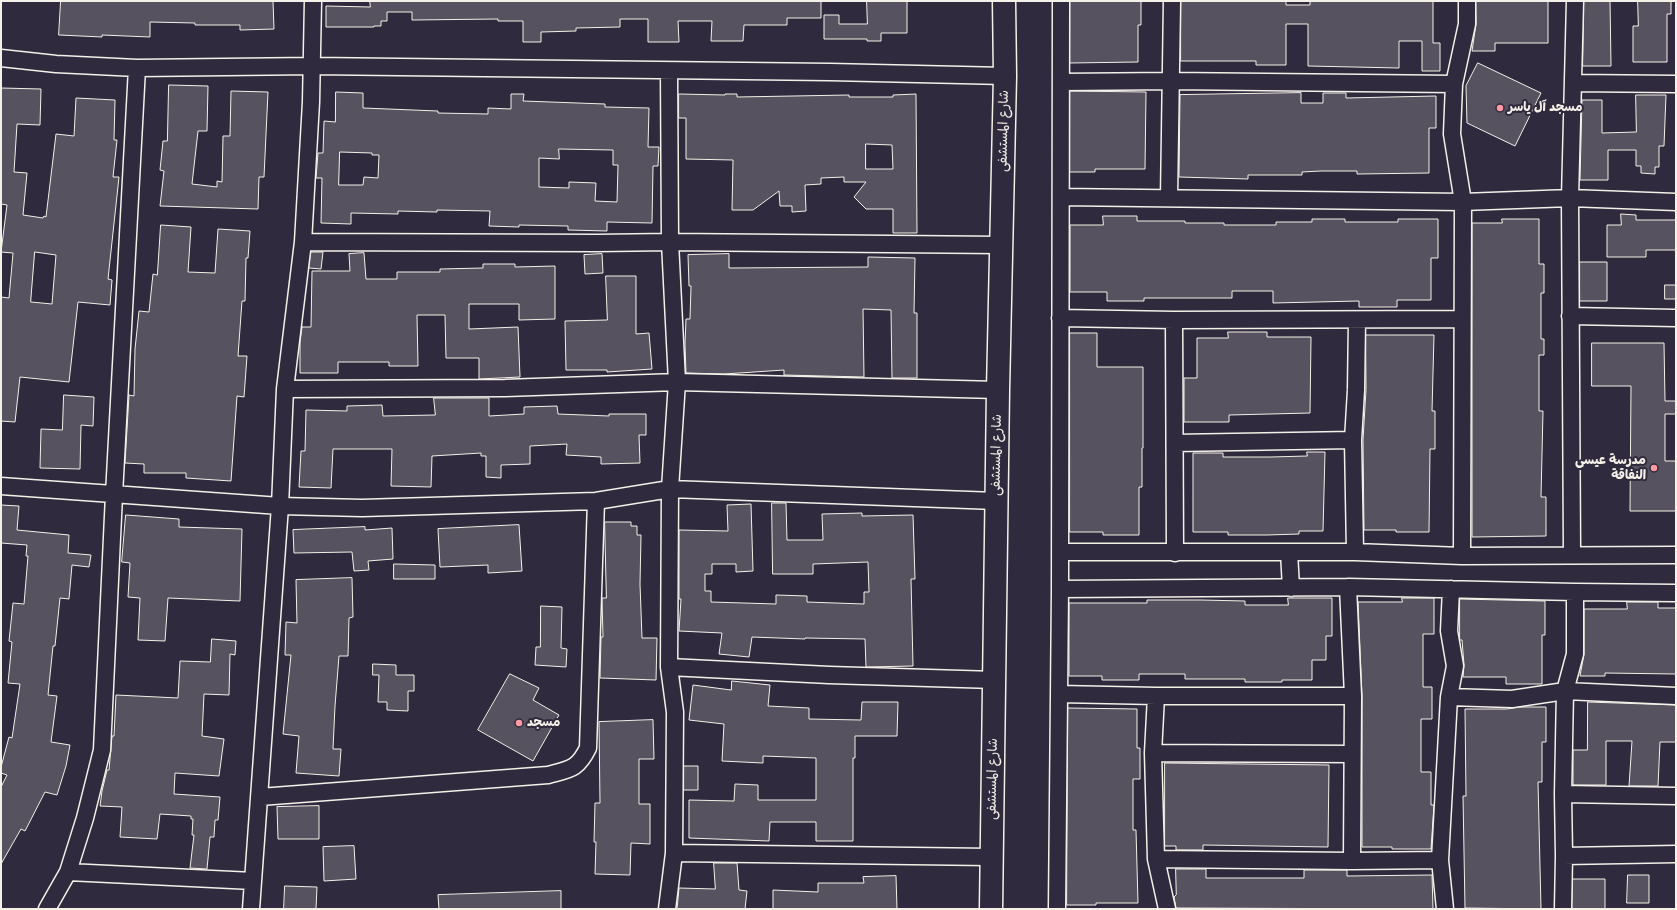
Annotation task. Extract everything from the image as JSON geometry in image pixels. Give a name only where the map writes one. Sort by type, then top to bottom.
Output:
[{"type":"highway","name":"شارع المستشفى","points":[[991,909],[996,501],[1005,76],[1004,1]]},
{"type":"street","points":[[250,909],[260,797],[280,506],[285,389],[303,242],[313,66],[313,1]]},
{"type":"street","points":[[1057,909],[1060,589],[1061,1]]},
{"type":"street","points":[[1170,198],[1172,1]]},
{"type":"street","points":[[1462,556],[1463,202],[1452,134],[1454,84],[1467,24],[1467,1]]},
{"type":"street","points":[[1572,554],[1570,198],[1575,1]]},
{"type":"street","points":[[1,58],[56,64],[137,68],[313,66],[830,72],[1005,76]]},
{"type":"street","points":[[47,909],[68,872],[86,818],[102,750],[137,68]]},
{"type":"street","points":[[667,909],[674,853],[675,712],[669,667],[670,489],[677,382],[670,242],[669,71]]},
{"type":"street","points":[[1060,82],[1171,81],[1454,84]]},
{"type":"street","points":[[1573,83],[1676,84]]},
{"type":"street","points":[[1061,197],[1463,202],[1570,198],[1676,202]]},
{"type":"street","points":[[303,242],[670,242],[1001,245]]},
{"type":"street","points":[[1570,316],[1676,318]]},
{"type":"street","points":[[1060,318],[1174,320],[1357,320],[1462,318]]},
{"type":"street","points":[[1174,320],[1175,553]]},
{"type":"street","points":[[1355,552],[1353,440],[1356,390],[1357,320]]},
{"type":"street","points":[[285,389],[505,388],[677,382],[998,390]]},
{"type":"street","points":[[1175,443],[1353,440]]},
{"type":"street","points":[[1,486],[280,506],[362,508],[596,501],[670,489],[996,501]]},
{"type":"street","points":[[260,797],[548,775],[569,770],[581,762],[588,748],[596,501]]},
{"type":"street","points":[[1060,552],[1355,552],[1462,556],[1572,554],[1676,555]]},
{"type":"street","points":[[1289,552],[1291,588]]},
{"type":"street","points":[[1060,589],[1348,587],[1676,593]]},
{"type":"street","points":[[1348,587],[1353,696],[1352,861]]},
{"type":"street","points":[[1445,909],[1440,860],[1449,697],[1454,666],[1449,631],[1451,590]]},
{"type":"street","points":[[1563,909],[1563,794],[1566,691],[1575,654],[1575,592]]},
{"type":"street","points":[[669,667],[830,675],[995,680]]},
{"type":"street","points":[[1449,697],[1512,699],[1566,691],[1676,696]]},
{"type":"street","points":[[1059,694],[1156,696],[1353,696]]},
{"type":"street","points":[[1156,696],[1153,753],[1156,859],[1166,909]]},
{"type":"street","points":[[1153,753],[1352,754]]},
{"type":"street","points":[[1563,794],[1676,796]]},
{"type":"street","points":[[674,853],[992,857]]},
{"type":"street","points":[[1564,856],[1676,854]]},
{"type":"street","points":[[1156,859],[1352,861],[1440,860]]},
{"type":"street","points":[[68,872],[253,880]]},
{"type":"building","points":[[61,1],[273,1],[274,29],[240,30],[240,25],[195,25],[195,23],[150,22],[150,37],[59,35]]},
{"type":"building","points":[[370,1],[821,1],[821,18],[787,18],[787,25],[744,25],[743,41],[711,41],[712,21],[678,21],[679,42],[648,42],[648,19],[620,19],[620,27],[576,28],[576,31],[541,32],[541,42],[523,42],[523,21],[498,21],[498,19],[412,20],[412,12],[387,12],[387,21],[381,21],[381,26],[326,27],[326,6],[370,7]]},
{"type":"building","points":[[867,1],[907,1],[907,33],[881,33],[881,41],[867,41],[867,39],[824,39],[824,15],[839,15],[839,24],[867,24]]},
{"type":"building","points":[[1070,1],[1141,1],[1141,25],[1138,25],[1138,62],[1070,63]]},
{"type":"building","points":[[1181,1],[1286,1],[1286,5],[1310,5],[1310,1],[1433,1],[1433,43],[1440,43],[1440,71],[1422,71],[1422,41],[1399,41],[1399,68],[1308,66],[1308,24],[1286,24],[1286,65],[1256,65],[1256,61],[1181,61]]},
{"type":"building","points":[[1476,1],[1548,1],[1548,43],[1495,43],[1495,51],[1472,51],[1476,24]]},
{"type":"building","points":[[1584,1],[1610,1],[1611,66],[1583,66]]},
{"type":"building","points":[[1638,1],[1671,1],[1671,14],[1667,14],[1667,62],[1633,62],[1633,26],[1638,26]]},
{"type":"building","name":"مسجد آل ياسر","points":[[1478,63],[1541,93],[1515,146],[1467,123],[1466,86]]},
{"type":"building","points":[[169,85],[208,86],[207,131],[198,131],[192,184],[217,187],[217,181],[222,182],[223,136],[230,136],[231,91],[268,92],[264,177],[259,177],[258,209],[160,206],[164,171],[160,170],[163,141],[167,141]]},
{"type":"building","points":[[1,88],[41,89],[40,125],[17,124],[14,172],[27,173],[23,215],[43,218],[44,216],[46,217],[56,134],[74,136],[76,98],[115,100],[114,140],[117,140],[113,177],[119,177],[108,279],[112,280],[110,305],[78,302],[69,382],[20,377],[15,422],[1,421],[1,297],[9,298],[13,253],[1,252],[7,205],[1,204]],"holes":[[[35,252],[56,255],[52,304],[31,302]]]},
{"type":"building","points":[[1070,91],[1146,92],[1145,169],[1095,169],[1095,172],[1070,172]]},
{"type":"building","points":[[336,92],[363,93],[363,108],[438,111],[438,113],[488,114],[488,108],[511,109],[511,94],[524,94],[523,101],[605,104],[605,107],[649,108],[648,147],[659,147],[658,166],[653,166],[652,223],[607,222],[607,231],[568,230],[568,226],[489,226],[490,211],[437,210],[437,212],[398,211],[398,214],[351,213],[351,224],[321,223],[322,178],[316,178],[318,153],[323,153],[324,121],[335,122]],"holes":[[[559,149],[613,150],[613,165],[618,165],[617,202],[595,201],[596,183],[569,182],[569,188],[539,187],[539,158],[559,159]],[[340,152],[372,153],[372,155],[379,155],[378,178],[364,177],[363,185],[339,185]]]},
{"type":"building","points":[[1301,93],[1301,103],[1323,103],[1323,93],[1346,93],[1346,98],[1436,96],[1436,128],[1429,128],[1429,173],[1357,174],[1357,171],[1321,171],[1302,172],[1302,175],[1248,175],[1248,179],[1179,177],[1180,95]]},
{"type":"building","points":[[679,94],[737,94],[737,97],[849,95],[849,97],[893,97],[893,95],[916,94],[917,233],[893,233],[893,209],[866,209],[854,197],[866,182],[844,182],[844,177],[821,178],[821,184],[805,185],[806,211],[792,212],[792,206],[780,206],[779,191],[753,210],[732,210],[733,160],[686,159],[686,118],[679,118]],"holes":[[[866,144],[892,145],[893,169],[866,169]]]},
{"type":"building","points":[[1636,95],[1666,95],[1664,146],[1659,146],[1659,167],[1655,167],[1655,174],[1641,173],[1641,166],[1636,166],[1636,150],[1608,150],[1608,180],[1580,180],[1582,100],[1602,100],[1602,133],[1636,132]]},
{"type":"building","points":[[1621,214],[1636,215],[1636,220],[1676,220],[1676,250],[1646,250],[1646,257],[1607,257],[1607,225],[1621,225]]},
{"type":"building","points":[[1103,216],[1137,216],[1137,221],[1185,221],[1185,223],[1224,223],[1224,225],[1276,225],[1276,222],[1312,222],[1312,219],[1345,219],[1345,222],[1398,222],[1398,219],[1438,219],[1438,258],[1431,258],[1431,300],[1397,300],[1397,307],[1359,307],[1359,301],[1273,303],[1273,291],[1232,291],[1232,298],[1144,298],[1144,301],[1107,301],[1107,292],[1070,292],[1070,225],[1103,225]]},
{"type":"building","points":[[1502,219],[1539,219],[1539,264],[1544,264],[1544,293],[1541,293],[1541,339],[1544,339],[1544,355],[1539,355],[1539,411],[1543,411],[1541,497],[1546,497],[1546,536],[1472,537],[1472,223],[1502,223]]},
{"type":"building","points":[[161,225],[191,227],[188,272],[215,273],[218,229],[250,231],[248,258],[246,258],[245,301],[242,301],[238,356],[247,356],[244,397],[237,396],[231,481],[186,478],[186,473],[144,473],[144,464],[125,463],[129,395],[134,396],[135,349],[139,311],[149,312],[153,274],[157,275]]},
{"type":"building","points":[[311,252],[323,252],[321,269],[309,268]]},
{"type":"building","points":[[364,253],[366,279],[397,279],[397,272],[440,272],[440,269],[483,268],[483,264],[515,264],[515,267],[555,266],[555,319],[519,320],[519,304],[469,304],[469,329],[518,327],[520,377],[479,379],[479,358],[446,358],[445,315],[417,315],[418,366],[389,366],[389,362],[338,362],[338,373],[300,373],[300,342],[302,327],[311,327],[312,271],[350,271],[349,254]]},
{"type":"building","points":[[602,254],[603,273],[585,274],[584,255]]},
{"type":"building","points":[[729,254],[729,268],[868,267],[868,257],[915,258],[914,313],[917,313],[917,378],[892,378],[891,310],[863,309],[864,377],[784,375],[784,370],[724,374],[686,373],[686,319],[690,319],[691,286],[689,286],[688,255]]},
{"type":"building","points":[[1580,262],[1607,262],[1607,301],[1580,301]]},
{"type":"building","points":[[606,276],[636,276],[636,334],[649,333],[652,369],[607,372],[607,370],[566,370],[565,321],[607,320]]},
{"type":"building","points":[[1665,285],[1676,285],[1676,299],[1665,299]]},
{"type":"building","points":[[1228,332],[1267,332],[1267,337],[1311,337],[1310,413],[1229,415],[1229,422],[1184,422],[1184,378],[1197,378],[1197,338],[1228,338]]},
{"type":"building","points":[[1070,333],[1097,333],[1097,367],[1143,367],[1143,448],[1142,487],[1139,487],[1139,535],[1103,535],[1103,532],[1070,532]]},
{"type":"building","points":[[1366,335],[1434,335],[1432,411],[1435,411],[1435,449],[1430,449],[1429,532],[1364,530],[1363,440],[1366,390]]},
{"type":"building","points":[[1592,343],[1664,343],[1665,401],[1676,401],[1676,414],[1665,414],[1665,461],[1676,461],[1676,511],[1630,511],[1631,386],[1592,386]]},
{"type":"building","points":[[64,395],[94,397],[93,426],[81,425],[80,469],[40,468],[41,429],[62,430]]},
{"type":"building","points":[[434,398],[489,398],[489,416],[524,414],[524,407],[557,406],[558,414],[609,416],[609,414],[646,414],[646,435],[639,435],[640,463],[601,464],[601,457],[566,455],[567,444],[530,446],[530,464],[501,465],[501,478],[486,477],[486,456],[481,456],[481,453],[432,456],[431,487],[391,486],[392,449],[333,449],[331,488],[299,487],[301,451],[305,451],[306,410],[347,411],[347,406],[382,405],[383,416],[435,415]]},
{"type":"building","points":[[1307,452],[1325,452],[1323,531],[1299,531],[1299,534],[1267,535],[1228,535],[1228,532],[1193,532],[1193,453],[1223,453],[1223,457],[1271,457],[1307,456]]},
{"type":"building","points":[[772,503],[786,503],[787,540],[823,540],[822,514],[862,513],[862,516],[913,515],[915,579],[911,579],[913,666],[866,667],[865,639],[752,637],[749,657],[719,654],[722,633],[679,631],[681,599],[679,599],[679,530],[728,531],[727,505],[751,504],[753,571],[736,572],[736,564],[712,564],[712,574],[705,574],[705,591],[711,591],[711,602],[776,604],[776,595],[807,596],[807,602],[864,604],[864,592],[869,592],[868,562],[813,564],[813,574],[773,574]]},
{"type":"building","points":[[1,505],[19,506],[17,530],[69,535],[68,553],[91,555],[89,567],[72,565],[69,599],[60,598],[55,646],[53,646],[48,695],[57,696],[51,742],[70,745],[66,766],[57,795],[45,792],[25,831],[21,829],[1,864],[1,787],[7,775],[1,773],[1,767],[9,737],[12,738],[20,684],[8,683],[12,642],[9,641],[13,603],[24,604],[28,556],[26,556],[27,545],[1,543]]},
{"type":"building","points":[[126,515],[179,519],[179,527],[242,529],[240,601],[168,598],[165,641],[138,640],[140,598],[128,597],[130,563],[122,562]]},
{"type":"building","points":[[605,522],[631,522],[631,526],[637,526],[637,535],[641,535],[640,584],[642,638],[657,638],[656,680],[600,678],[601,637],[603,637],[602,598],[606,598]]},
{"type":"building","points":[[519,525],[522,571],[488,573],[488,565],[440,567],[438,529]]},
{"type":"building","points":[[365,527],[365,530],[392,528],[393,559],[368,561],[369,570],[354,571],[352,552],[294,553],[293,530]]},
{"type":"building","points":[[394,564],[435,565],[435,579],[394,579]]},
{"type":"building","points":[[352,578],[353,617],[349,618],[348,656],[339,656],[335,706],[333,749],[341,749],[339,776],[296,773],[299,736],[283,734],[291,655],[285,655],[286,622],[297,623],[296,580]]},
{"type":"building","points":[[1288,598],[1332,598],[1332,636],[1326,636],[1326,660],[1312,660],[1312,680],[1245,682],[1245,679],[1185,679],[1185,674],[1139,674],[1139,680],[1102,680],[1102,676],[1069,676],[1069,603],[1147,603],[1147,600],[1201,600],[1245,601],[1245,605],[1288,605]]},
{"type":"building","points":[[1402,598],[1434,598],[1434,634],[1423,634],[1423,687],[1432,687],[1432,719],[1421,719],[1421,772],[1431,772],[1431,805],[1434,805],[1431,849],[1362,847],[1362,696],[1358,602],[1402,602]]},
{"type":"building","points":[[1460,599],[1545,601],[1545,635],[1542,635],[1542,684],[1506,684],[1506,677],[1463,677],[1464,665],[1462,640],[1460,640]]},
{"type":"building","points":[[1627,602],[1658,602],[1658,608],[1676,608],[1676,674],[1605,673],[1605,676],[1580,676],[1584,654],[1584,609],[1627,609]]},
{"type":"building","points":[[541,606],[562,607],[561,648],[567,649],[566,667],[535,665],[536,647],[540,647]]},
{"type":"building","points":[[212,639],[236,641],[235,655],[230,654],[229,695],[204,694],[202,736],[224,739],[219,776],[175,773],[174,794],[220,797],[218,820],[215,820],[214,837],[210,837],[207,869],[190,868],[194,835],[192,835],[193,819],[191,819],[191,816],[160,814],[157,839],[120,837],[122,807],[100,806],[107,770],[109,770],[112,736],[114,736],[116,695],[178,698],[180,661],[210,662]]},
{"type":"building","points":[[373,664],[396,665],[396,675],[414,675],[414,691],[408,691],[408,711],[387,710],[387,702],[378,702],[379,675],[373,675]]},
{"type":"building","name":"مسجد","points":[[510,674],[539,688],[533,700],[559,715],[533,761],[478,730]]},
{"type":"building","points":[[732,681],[770,685],[768,706],[809,708],[809,719],[861,720],[862,702],[898,702],[897,736],[855,736],[855,758],[853,758],[853,841],[816,841],[816,822],[770,822],[769,841],[689,838],[689,800],[734,801],[735,784],[758,785],[758,800],[816,800],[816,758],[763,756],[763,763],[722,761],[724,724],[689,720],[693,685],[731,690]]},
{"type":"building","points":[[1588,702],[1676,705],[1676,742],[1660,742],[1658,786],[1629,786],[1632,741],[1606,741],[1606,785],[1573,785],[1573,750],[1587,750]]},
{"type":"building","points":[[1520,707],[1546,707],[1546,742],[1542,742],[1542,782],[1538,782],[1541,909],[1465,908],[1463,796],[1466,796],[1465,709],[1506,709]]},
{"type":"building","points":[[1068,708],[1137,709],[1137,748],[1140,748],[1140,779],[1133,779],[1133,830],[1136,830],[1138,903],[1067,905]]},
{"type":"building","points":[[653,720],[654,759],[639,759],[639,804],[650,804],[650,844],[631,843],[630,875],[595,874],[595,803],[600,803],[599,722]]},
{"type":"building","points":[[1165,763],[1329,765],[1328,847],[1203,845],[1203,850],[1176,850],[1176,846],[1165,846]]},
{"type":"building","points":[[684,766],[698,766],[698,790],[684,790]]},
{"type":"building","points":[[319,806],[319,839],[278,839],[277,807]]},
{"type":"building","points":[[354,846],[356,879],[324,881],[323,847]]},
{"type":"building","points":[[714,863],[737,863],[739,890],[747,891],[745,909],[677,909],[679,888],[715,889]]},
{"type":"building","points":[[1176,869],[1206,869],[1206,878],[1304,878],[1304,870],[1347,870],[1347,876],[1432,875],[1433,909],[1176,908],[1174,897],[1176,895]]},
{"type":"building","points":[[1628,875],[1649,875],[1649,903],[1627,903]]},
{"type":"building","points":[[896,876],[897,909],[773,909],[773,890],[818,892],[818,883],[864,883],[863,877]]},
{"type":"building","points":[[1573,879],[1605,879],[1605,909],[1572,909]]},
{"type":"building","points":[[285,886],[317,887],[316,909],[284,909]]},
{"type":"building","points":[[561,891],[561,909],[439,909],[438,895]]},
{"type":"place","name":"مسجد آل ياسر","points":[[1500,108]]},
{"type":"place","name":"مدرسة عيسى النفاقة","points":[[1654,468]]},
{"type":"place","name":"مسجد","points":[[519,723]]}]
